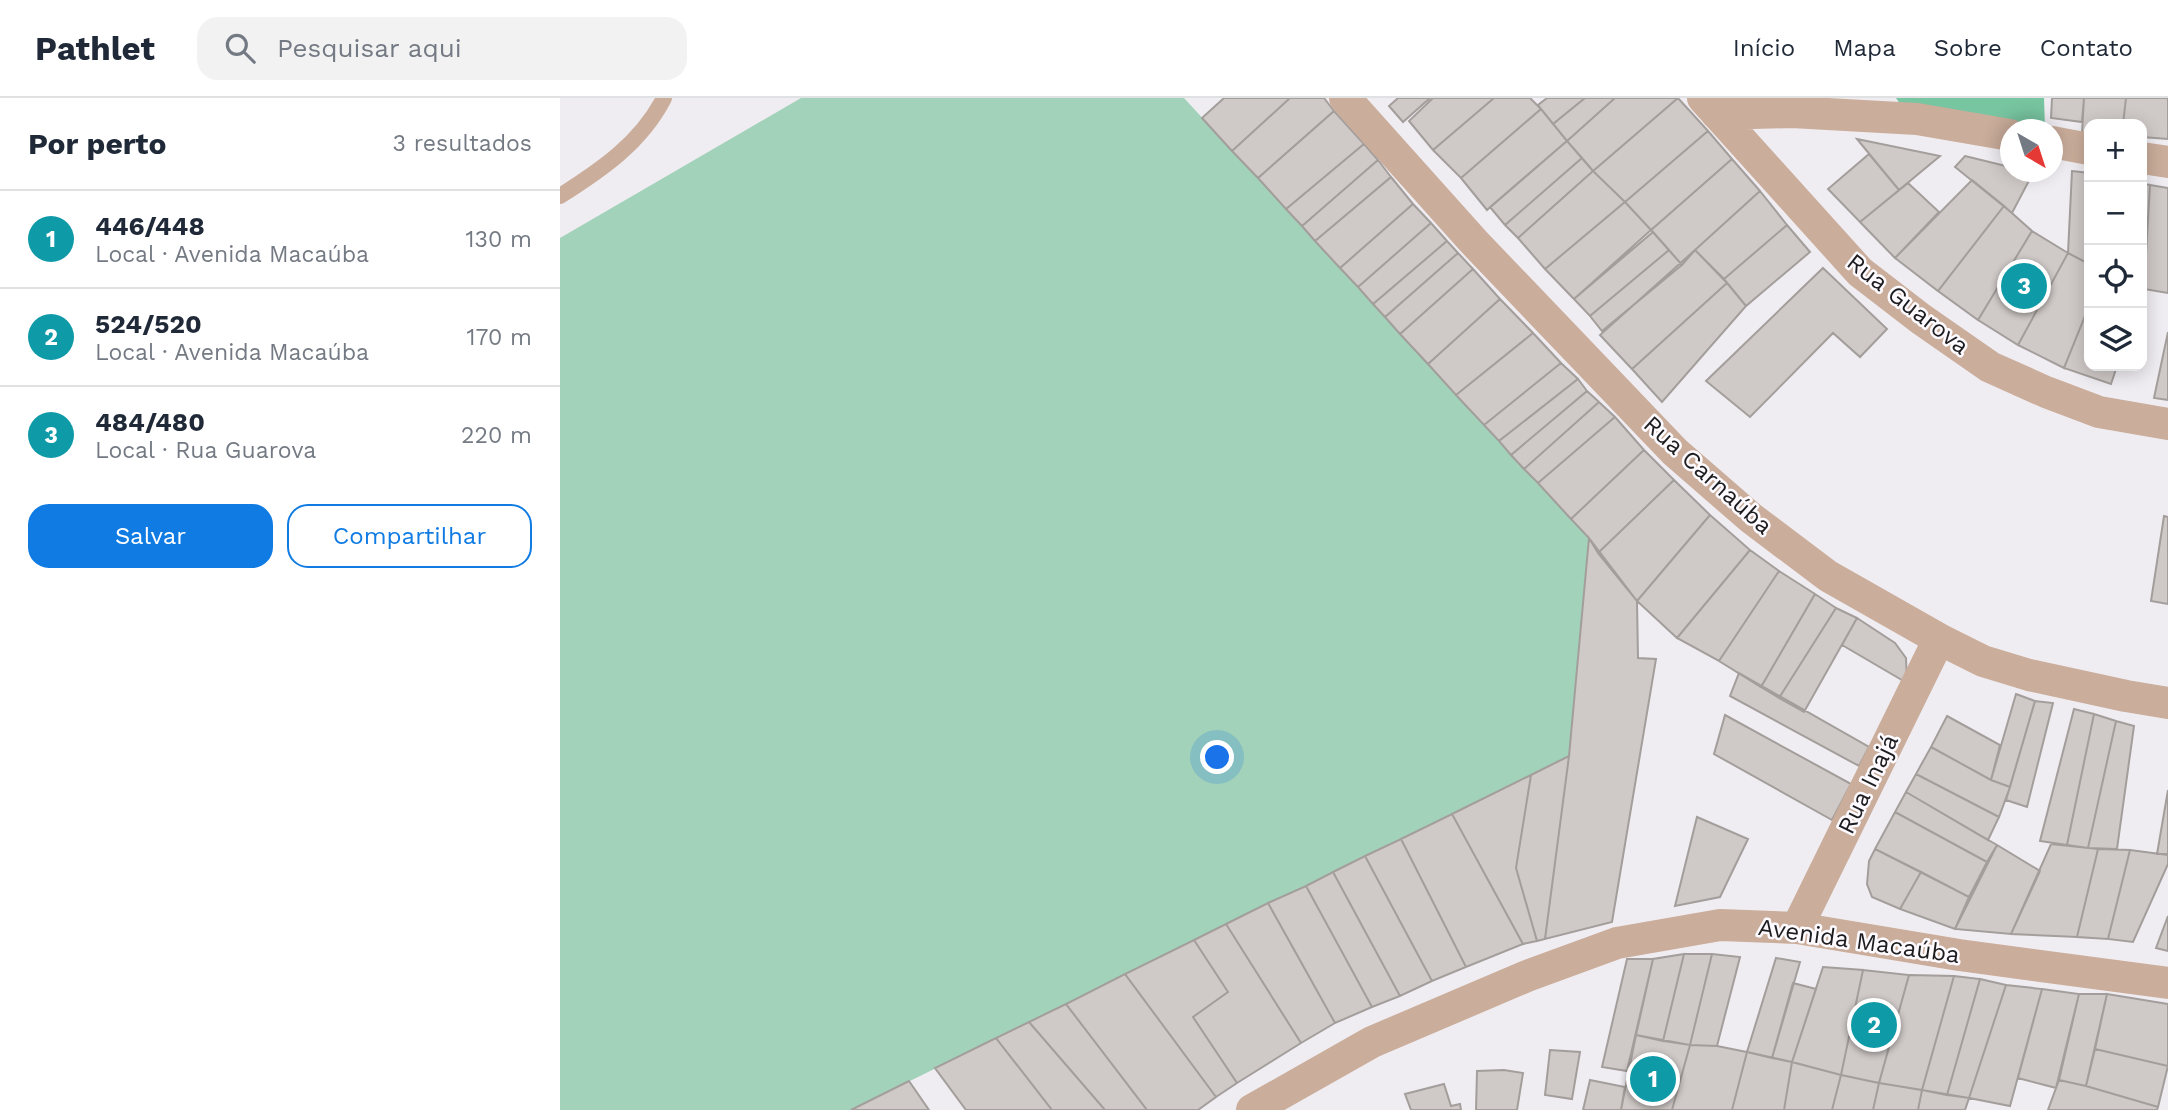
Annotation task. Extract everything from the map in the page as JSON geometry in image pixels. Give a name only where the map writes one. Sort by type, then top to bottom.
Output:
[{"type":"street","name":"Rua Carnaúba","points":[[1345,98],[1474,242],[1675,452],[1751,518],[1828,576],[1983,661],[2029,676],[2168,703]]},
{"type":"street","points":[[1710,106],[1917,120],[2000,133]]},
{"type":"street","name":"Rua Guarova","points":[[1710,106],[1860,272],[1921,320],[1990,367],[2024,382],[2099,412],[2168,424]]},
{"type":"street","points":[[2063,144],[2084,148]]},
{"type":"street","points":[[2147,159],[2168,162]]},
{"type":"street","name":"Rua Inajá","points":[[1797,928],[1939,639]]},
{"type":"street","name":"Avenida Macaúba","points":[[1252,1110],[1373,1042],[1527,976],[1617,943],[1720,925],[1797,928],[1959,955],[2168,983]]},
{"type":"lane","points":[[560,196],[615,158],[645,130],[664,98]]},
{"type":"green space","points":[[801,98],[1184,98],[1589,538],[1569,756],[851,1110],[560,1110],[560,238]]},
{"type":"green space","points":[[1896,98],[2044,98],[2045,119],[2000,119],[2000,128],[1904,110]]},
{"type":"building","points":[[1224,98],[1290,98],[1232,151],[1202,118]]},
{"type":"building","points":[[1290,98],[1324,98],[1334,111],[1258,178],[1232,151]]},
{"type":"building","points":[[1398,98],[1430,98],[1403,122],[1389,106]]},
{"type":"building","points":[[1433,98],[1494,98],[1433,150],[1409,121]]},
{"type":"building","points":[[1494,98],[1530,98],[1541,109],[1461,178],[1433,150]]},
{"type":"building","points":[[1547,98],[1585,98],[1553,124],[1538,105]]},
{"type":"building","points":[[1585,98],[1615,98],[1567,141],[1553,124]]},
{"type":"building","points":[[1615,98],[1678,98],[1593,171],[1567,141]]},
{"type":"building","points":[[1678,98],[1708,131],[1625,202],[1593,171]]},
{"type":"building","points":[[2052,98],[2084,98],[2082,122],[2051,118]]},
{"type":"building","points":[[2084,98],[2126,98],[2124,119],[2084,119],[2082,133]]},
{"type":"building","points":[[2126,98],[2168,98],[2168,139],[2147,137],[2147,119],[2124,119]]},
{"type":"building","points":[[1541,109],[1567,141],[1487,210],[1461,178]]},
{"type":"building","points":[[1334,111],[1364,144],[1286,209],[1258,178]]},
{"type":"building","points":[[1708,131],[1732,159],[1651,230],[1625,202]]},
{"type":"building","points":[[1857,139],[1940,156],[1899,190]]},
{"type":"building","points":[[1567,141],[1582,158],[1505,225],[1490,207]]},
{"type":"building","points":[[1364,144],[1378,160],[1302,226],[1286,209]]},
{"type":"building","points":[[1869,154],[1899,190],[1860,222],[1828,189]]},
{"type":"building","points":[[1965,156],[2000,165],[2000,182],[2028,182],[2012,213],[1955,167]]},
{"type":"building","points":[[1582,158],[1593,171],[1518,238],[1505,225]]},
{"type":"building","points":[[1732,159],[1760,191],[1682,265],[1651,230]]},
{"type":"building","points":[[1378,160],[1391,177],[1315,241],[1302,226]]},
{"type":"building","points":[[1593,171],[1625,202],[1545,269],[1518,238]]},
{"type":"building","points":[[2072,171],[2084,172],[2084,261],[2068,253]]},
{"type":"building","points":[[1391,177],[1413,204],[1340,268],[1315,241]]},
{"type":"building","points":[[1972,180],[2004,206],[1938,291],[1895,258]]},
{"type":"building","points":[[1908,183],[1939,212],[1895,258],[1860,222]]},
{"type":"building","points":[[2147,185],[2150,185],[2147,237]]},
{"type":"building","points":[[2150,185],[2168,188],[2168,293],[2147,290]]},
{"type":"building","points":[[1760,191],[1787,225],[1724,279],[1695,250]]},
{"type":"building","points":[[1625,202],[1651,230],[1574,299],[1545,269]]},
{"type":"building","points":[[1413,204],[1431,223],[1358,287],[1340,268]]},
{"type":"building","points":[[2004,206],[2032,231],[1978,320],[1938,291]]},
{"type":"building","points":[[1431,223],[1447,241],[1373,304],[1358,287]]},
{"type":"building","points":[[1787,225],[1810,252],[1746,306],[1724,279]]},
{"type":"building","points":[[2032,231],[2068,253],[2018,345],[1978,320]]},
{"type":"building","points":[[1653,232],[1669,250],[1590,316],[1574,299]]},
{"type":"building","points":[[1447,241],[1458,253],[1385,317],[1373,304]]},
{"type":"building","points":[[1669,250],[1682,265],[1602,331],[1590,316]]},
{"type":"building","points":[[1695,250],[1727,283],[1632,369],[1600,335]]},
{"type":"building","points":[[1458,253],[1473,269],[1400,334],[1385,317]]},
{"type":"building","points":[[2068,253],[2084,261],[2084,318],[2064,368],[2018,345]]},
{"type":"building","points":[[1823,268],[1887,329],[1860,357],[1833,333],[1750,417],[1706,381]]},
{"type":"building","points":[[1473,269],[1500,299],[1428,364],[1400,334]]},
{"type":"building","points":[[1727,283],[1746,306],[1662,402],[1632,369]]},
{"type":"building","points":[[1500,299],[1533,333],[1456,395],[1428,364]]},
{"type":"building","points":[[2084,318],[2084,371],[2115,371],[2111,384],[2064,368]]},
{"type":"building","points":[[2168,332],[2168,400],[2154,398]]},
{"type":"building","points":[[1533,333],[1561,363],[1484,425],[1456,395]]},
{"type":"building","points":[[1561,363],[1578,379],[1499,441],[1484,425]]},
{"type":"building","points":[[1578,379],[1587,391],[1511,455],[1499,441]]},
{"type":"building","points":[[1587,391],[1599,402],[1524,469],[1511,455]]},
{"type":"building","points":[[1599,402],[1615,417],[1538,483],[1524,469]]},
{"type":"building","points":[[1615,417],[1644,450],[1571,519],[1538,483]]},
{"type":"building","points":[[1644,450],[1674,480],[1598,553],[1589,538],[1571,519]]},
{"type":"building","points":[[1674,480],[1710,515],[1637,601],[1598,553]]},
{"type":"building","points":[[1710,515],[1750,550],[1677,638],[1637,601]]},
{"type":"building","points":[[2164,516],[2168,517],[2168,604],[2151,601]]},
{"type":"building","points":[[1589,538],[1637,601],[1638,658],[1656,659],[1612,922],[1545,939],[1569,756]]},
{"type":"building","points":[[1750,550],[1779,571],[1719,661],[1677,638]]},
{"type":"building","points":[[1779,571],[1815,594],[1761,687],[1719,661]]},
{"type":"building","points":[[1815,594],[1836,608],[1779,698],[1761,687]]},
{"type":"building","points":[[1836,608],[1857,618],[1804,712],[1779,698]]},
{"type":"building","points":[[1857,618],[1895,643],[1906,658],[1907,683],[1842,645]]},
{"type":"building","points":[[1739,673],[1869,747],[1859,766],[1730,696]]},
{"type":"building","points":[[2016,694],[2035,701],[2010,787],[1991,780]]},
{"type":"building","points":[[2035,701],[2053,703],[2027,807],[2006,800]]},
{"type":"building","points":[[2074,709],[2094,714],[2067,845],[2040,841]]},
{"type":"building","points":[[2094,714],[2116,721],[2088,848],[2067,845]]},
{"type":"building","points":[[1725,715],[1851,784],[1832,820],[1714,754]]},
{"type":"building","points":[[1947,716],[2000,745],[1991,780],[1931,747]]},
{"type":"building","points":[[2116,721],[2134,726],[2117,849],[2088,848]]},
{"type":"building","points":[[1931,747],[1991,780],[2010,787],[1999,817],[1916,774]]},
{"type":"building","points":[[1569,756],[1545,939],[1537,941],[1516,868],[1531,775]]},
{"type":"building","points":[[1916,774],[1999,817],[1988,840],[1906,792]]},
{"type":"building","points":[[1531,775],[1516,868],[1537,941],[1523,944],[1452,814]]},
{"type":"building","points":[[2168,790],[2168,854],[2157,854]]},
{"type":"building","points":[[1906,792],[1997,845],[1987,862],[1895,812]]},
{"type":"building","points":[[1895,812],[1987,862],[1969,897],[1875,849]]},
{"type":"building","points":[[1452,814],[1523,944],[1466,967],[1401,839]]},
{"type":"building","points":[[1697,817],[1748,839],[1720,897],[1675,906]]},
{"type":"building","points":[[1401,839],[1466,967],[1432,981],[1365,856]]},
{"type":"building","points":[[2051,844],[2098,849],[2077,937],[2011,934]]},
{"type":"building","points":[[1997,845],[2040,871],[2011,934],[1955,929]]},
{"type":"building","points":[[1875,849],[1921,872],[1900,909],[1872,897],[1867,884],[1869,861]]},
{"type":"building","points":[[2098,849],[2130,850],[2108,939],[2077,937]]},
{"type":"building","points":[[2130,850],[2168,855],[2168,864],[2133,942],[2108,939]]},
{"type":"building","points":[[1365,856],[1432,981],[1400,996],[1333,872]]},
{"type":"building","points":[[1333,872],[1400,996],[1372,1007],[1306,886]]},
{"type":"building","points":[[1921,872],[1969,897],[1955,929],[1900,909]]},
{"type":"building","points":[[1306,886],[1372,1007],[1335,1023],[1268,903]]},
{"type":"building","points":[[1268,903],[1335,1023],[1301,1043],[1226,924]]},
{"type":"building","points":[[2168,916],[2168,951],[2156,948]]},
{"type":"building","points":[[1226,924],[1301,1043],[1237,1083],[1193,1017],[1228,992],[1194,940]]},
{"type":"building","points":[[1194,940],[1228,992],[1193,1017],[1237,1083],[1216,1097],[1125,974]]},
{"type":"building","points":[[1684,954],[1712,954],[1690,1045],[1663,1041]]},
{"type":"building","points":[[1684,954],[1663,1041],[1636,1035],[1653,959]]},
{"type":"building","points":[[1712,954],[1740,957],[1717,1046],[1690,1045]]},
{"type":"building","points":[[1776,958],[1800,962],[1772,1058],[1747,1052]]},
{"type":"building","points":[[1627,959],[1653,959],[1627,1071],[1602,1067]]},
{"type":"building","points":[[1823,967],[1863,970],[1841,1075],[1792,1062]]},
{"type":"building","points":[[1863,970],[1909,975],[1879,1083],[1841,1075]]},
{"type":"building","points":[[1125,974],[1216,1097],[1198,1110],[1147,1110],[1066,1004]]},
{"type":"building","points":[[1909,975],[1954,976],[1922,1090],[1879,1083]]},
{"type":"building","points":[[1954,976],[1980,979],[1947,1095],[1922,1090]]},
{"type":"building","points":[[1980,979],[2006,985],[1969,1098],[1947,1095]]},
{"type":"building","points":[[1793,983],[1816,989],[1792,1062],[1772,1058]]},
{"type":"building","points":[[2006,985],[2042,989],[2010,1106],[1969,1098]]},
{"type":"building","points":[[2042,989],[2079,994],[2056,1088],[2018,1078]]},
{"type":"building","points":[[2079,994],[2107,994],[2086,1086],[2059,1080]]},
{"type":"building","points":[[2107,994],[2168,1004],[2168,1066],[2095,1049]]},
{"type":"building","points":[[1066,1004],[1147,1110],[1105,1110],[1029,1022]]},
{"type":"building","points":[[1029,1022],[1105,1110],[1052,1110],[996,1038]]},
{"type":"building","points":[[1636,1035],[1690,1045],[1672,1110],[1621,1110]]},
{"type":"building","points":[[996,1038],[1052,1110],[966,1110],[935,1068]]},
{"type":"building","points":[[1690,1045],[1717,1046],[1747,1052],[1732,1110],[1672,1110]]},
{"type":"building","points":[[2095,1049],[2168,1066],[2158,1107],[2086,1086]]},
{"type":"building","points":[[1550,1050],[1580,1052],[1572,1099],[1545,1095]]},
{"type":"building","points":[[1747,1052],[1792,1062],[1784,1110],[1732,1110]]},
{"type":"building","points":[[1792,1062],[1841,1075],[1832,1110],[1784,1110]]},
{"type":"building","points":[[1504,1070],[1523,1073],[1517,1110],[1476,1110],[1477,1071]]},
{"type":"building","points":[[1841,1075],[1879,1083],[1873,1110],[1832,1110]]},
{"type":"building","points":[[1590,1080],[1625,1087],[1621,1110],[1583,1110]]},
{"type":"building","points":[[2059,1080],[2158,1107],[2157,1110],[2048,1110]]},
{"type":"building","points":[[909,1081],[929,1110],[851,1110]]},
{"type":"building","points":[[1879,1083],[1922,1090],[1918,1110],[1873,1110]]},
{"type":"building","points":[[1444,1084],[1451,1106],[1460,1104],[1461,1110],[1411,1110],[1405,1094]]},
{"type":"building","points":[[1922,1090],[1969,1098],[1965,1110],[1918,1110]]},
{"type":"place","name":"484/480","points":[[2024,286]]},
{"type":"place","name":"524/520","points":[[1874,1025]]},
{"type":"place","name":"446/448","points":[[1653,1079]]}]
